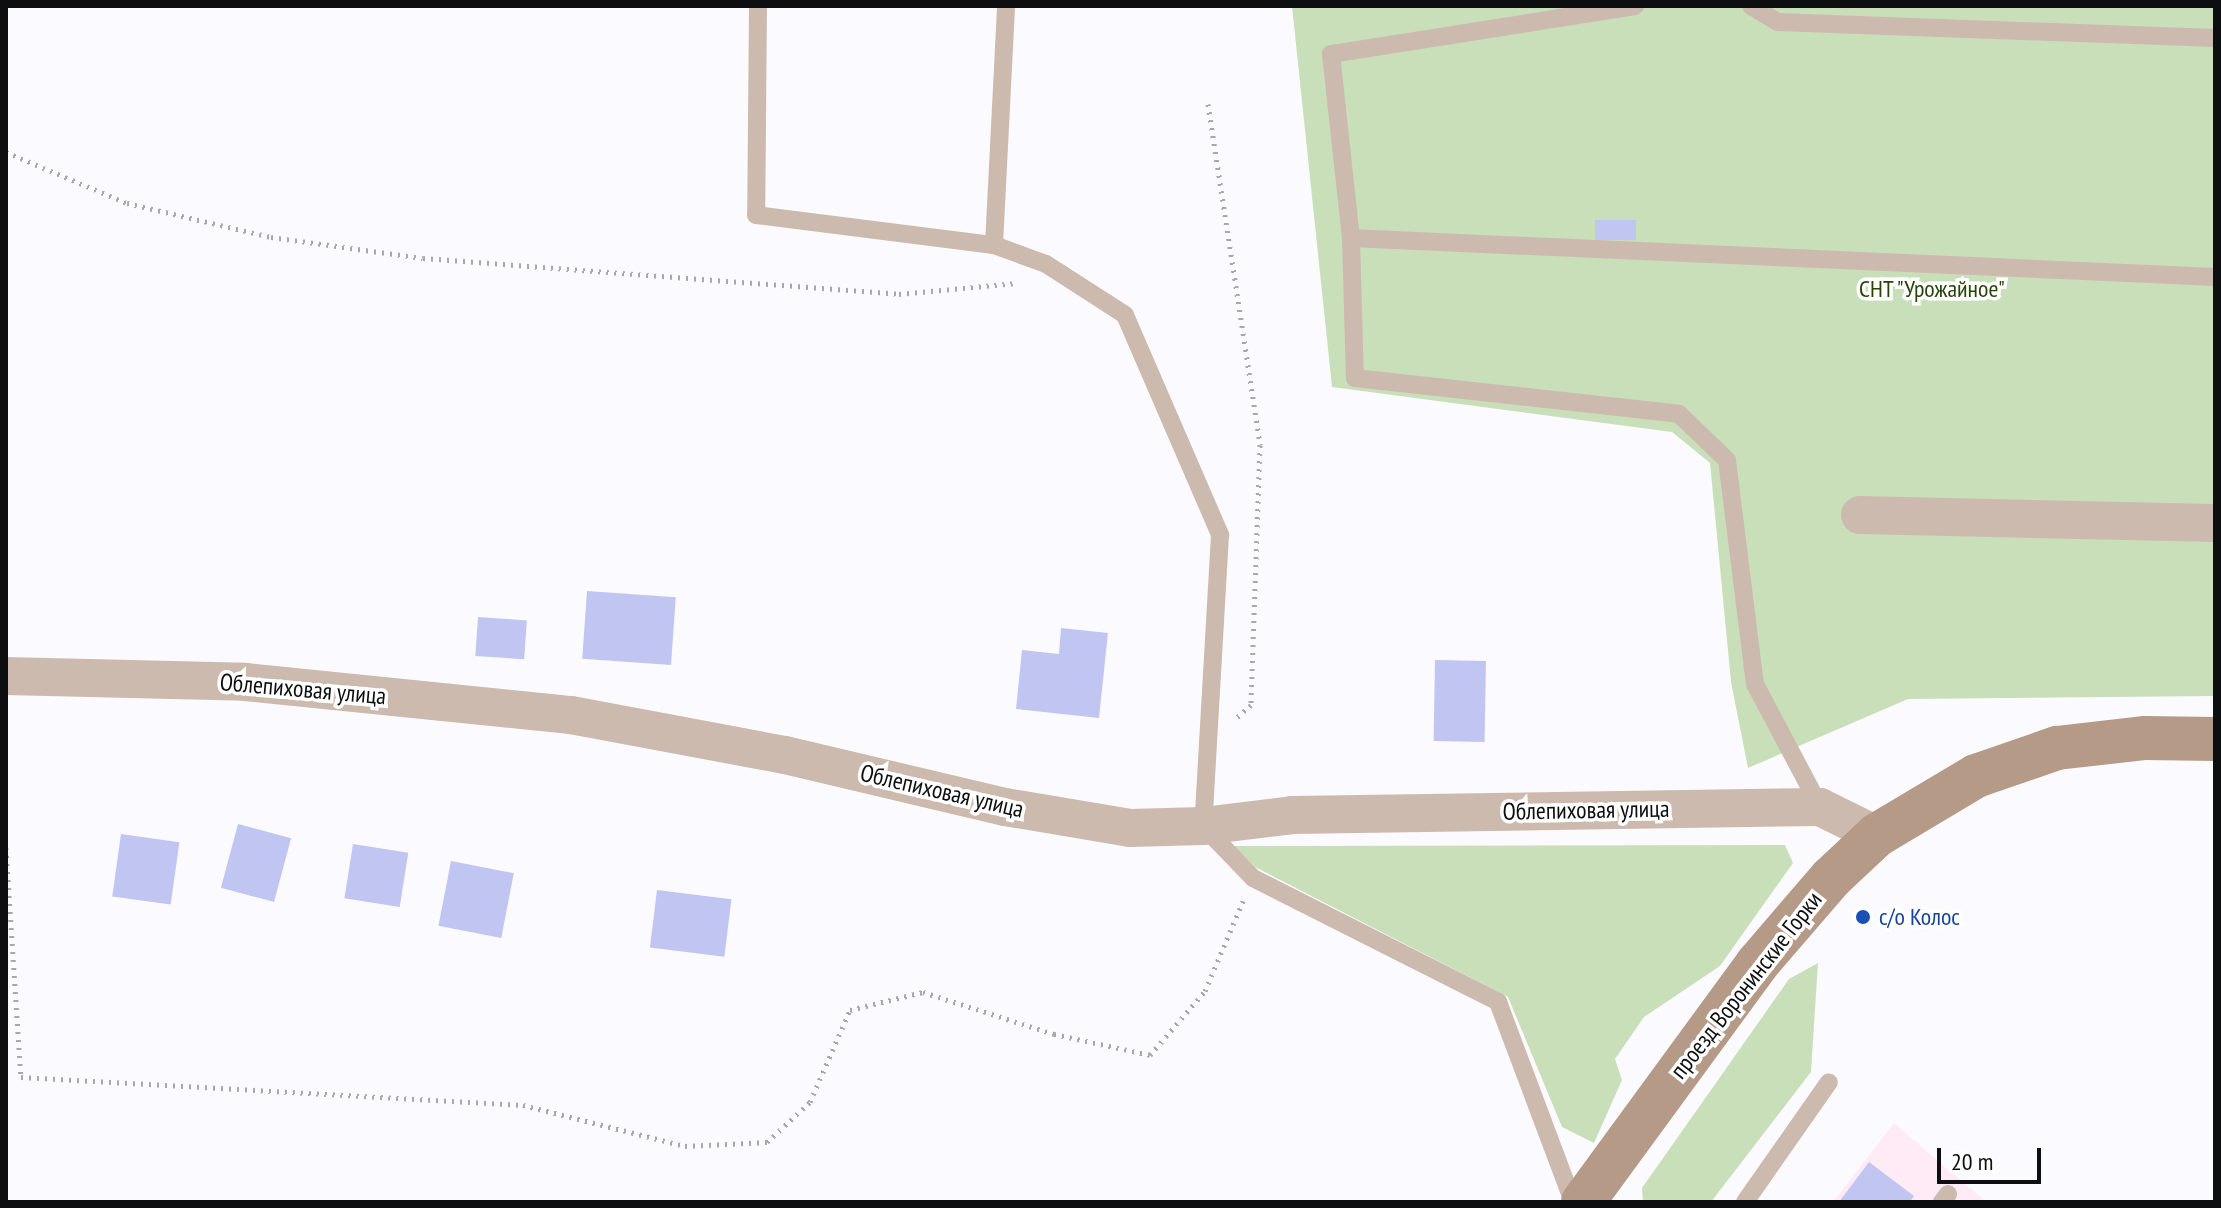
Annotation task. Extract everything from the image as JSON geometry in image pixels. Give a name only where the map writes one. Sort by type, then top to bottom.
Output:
[{"type":"street","points":[[1860,515],[2215,523]]},
{"type":"street","name":"Облепиховая улица","points":[[6,676],[245,682],[571,715],[785,755],[1005,807],[1130,828],[1203,826],[1292,815],[1820,807],[1877,835]]},
{"type":"street","name":"проезд Воронинские Горки","points":[[1583,1202],[1757,964],[1831,878],[1877,835],[1976,776],[2057,748],[2145,738],[2215,739]]},
{"type":"lane","points":[[758,6],[756,215],[994,245],[1046,264],[1125,315],[1220,535],[1203,826],[1253,878],[1498,1002],[1573,1202]]},
{"type":"lane","points":[[994,245],[1006,6]]},
{"type":"lane","points":[[1635,6],[1331,54],[1351,238],[1355,378],[1679,414],[1727,460],[1755,684],[1820,807]]},
{"type":"lane","points":[[1751,6],[1778,22],[2215,38]]},
{"type":"lane","points":[[1351,238],[2215,277]]},
{"type":"lane","points":[[1745,1202],[1829,1082]]},
{"type":"path","points":[[1208,104],[1260,445],[1251,705],[1210,741]]},
{"type":"path","points":[[6,152],[127,203],[271,237],[423,258],[899,294],[1065,278]]},
{"type":"path","points":[[6,848],[21,1077],[523,1105],[685,1146],[767,1142],[810,1102],[850,1010],[923,992],[1054,1034],[1150,1055],[1205,991],[1253,878]]},
{"type":"shaded area","points":[[1894,1123],[1986,1202],[1833,1202]]},
{"type":"green space","name":"СНТ \"Урожайное\"","points":[[1292,6],[2215,6],[2215,696],[1908,699],[1748,768],[1731,682],[1710,463],[1672,432],[1332,387]]},
{"type":"green space","points":[[1785,845],[1793,863],[1720,966],[1644,1017],[1615,1059],[1622,1080],[1594,1143],[1562,1127],[1508,997],[1255,867],[1234,846]]},
{"type":"green space","points":[[1818,963],[1811,1072],[1711,1202],[1643,1202],[1642,1188],[1789,979]]},
{"type":"building","points":[[1595,220],[1636,220],[1636,240],[1595,240]]},
{"type":"building","points":[[587,591],[676,597],[671,665],[582,659]]},
{"type":"building","points":[[478,617],[527,620],[524,659],[475,656]]},
{"type":"building","points":[[1061,628],[1108,633],[1099,718],[1016,709],[1022,650],[1059,654]]},
{"type":"building","points":[[1435,660],[1486,661],[1485,742],[1434,741]]},
{"type":"building","points":[[238,824],[291,838],[274,902],[221,888]]},
{"type":"building","points":[[121,834],[179,842],[171,905],[112,896]]},
{"type":"building","points":[[353,844],[408,853],[400,907],[344,898]]},
{"type":"building","points":[[451,861],[514,873],[501,938],[438,926]]},
{"type":"building","points":[[657,890],[731,899],[724,957],[650,948]]},
{"type":"building","points":[[1869,1162],[1914,1196],[1910,1202],[1839,1202]]},
{"type":"place","name":"с/о Колос","points":[[1863,917]]}]
